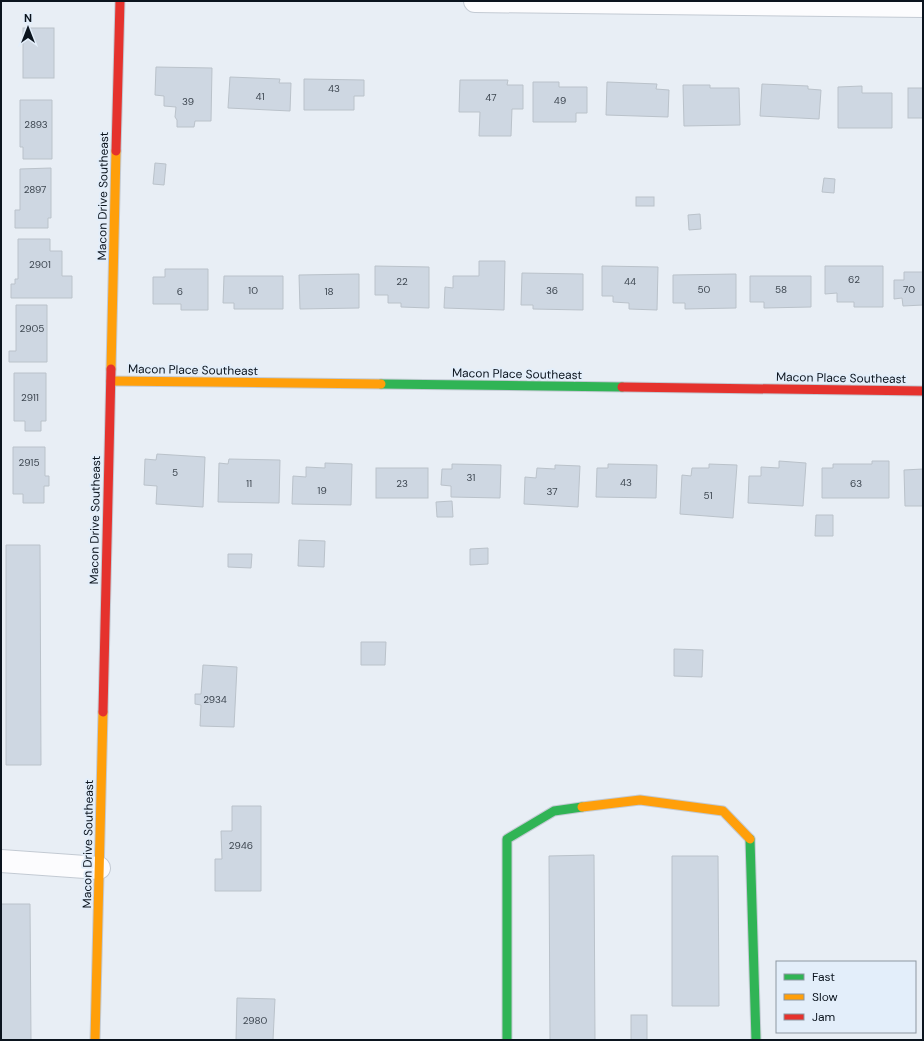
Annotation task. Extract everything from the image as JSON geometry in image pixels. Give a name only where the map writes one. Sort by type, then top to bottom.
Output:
[{"type":"street","name":"Macon Drive Southeast","points":[[95,1040],[120,1]]},
{"type":"street","points":[[475,1],[923,6]]},
{"type":"street","name":"Macon Place Southeast","points":[[111,381],[923,391]]},
{"type":"street","points":[[507,1040],[507,838],[554,811],[640,800],[723,812],[751,840],[756,1040]]},
{"type":"street","points":[[1,861],[99,868]]},
{"type":"building","points":[[23,28],[54,28],[54,78],[23,78]]},
{"type":"building","points":[[156,67],[212,68],[211,121],[195,121],[194,127],[177,127],[177,120],[175,117],[176,107],[164,106],[164,96],[155,95]]},
{"type":"building","points":[[230,77],[280,79],[279,83],[291,83],[290,111],[228,108]]},
{"type":"building","points":[[304,79],[364,80],[364,96],[354,96],[354,110],[304,110]]},
{"type":"building","points":[[460,80],[508,80],[507,85],[523,85],[523,109],[512,109],[511,136],[479,136],[480,112],[459,112]]},
{"type":"building","points":[[533,82],[559,82],[559,87],[587,87],[587,113],[576,113],[576,122],[533,122]]},
{"type":"building","points":[[607,82],[657,84],[656,89],[669,90],[668,117],[606,115]]},
{"type":"building","points":[[762,84],[808,86],[808,89],[821,90],[819,119],[760,116]]},
{"type":"building","points":[[683,85],[710,85],[710,88],[739,88],[740,125],[684,126]]},
{"type":"building","points":[[862,86],[862,93],[892,93],[892,128],[838,128],[838,87]]},
{"type":"building","points":[[908,88],[923,88],[923,118],[908,118]]},
{"type":"building","points":[[20,100],[52,100],[52,159],[23,159],[23,147],[20,147]]},
{"type":"building","points":[[155,163],[166,164],[164,185],[153,184]]},
{"type":"building","points":[[51,168],[51,218],[48,218],[48,228],[15,228],[15,210],[20,210],[20,169]]},
{"type":"building","points":[[824,178],[835,179],[834,193],[822,192]]},
{"type":"building","points":[[636,197],[654,197],[654,206],[636,206]]},
{"type":"building","points":[[700,214],[701,229],[689,230],[688,215]]},
{"type":"building","points":[[18,239],[50,239],[50,251],[62,251],[62,276],[72,276],[72,298],[11,298],[11,284],[15,284],[15,279],[18,279]]},
{"type":"building","points":[[479,261],[505,261],[504,310],[444,308],[445,287],[453,288],[453,276],[479,276]]},
{"type":"building","points":[[375,266],[429,267],[429,308],[401,307],[401,303],[388,303],[388,295],[375,295]]},
{"type":"building","points":[[602,266],[658,267],[657,310],[629,309],[629,303],[613,302],[613,296],[602,296]]},
{"type":"building","points":[[825,266],[883,266],[883,307],[854,307],[854,302],[837,302],[837,293],[825,294]]},
{"type":"building","points":[[165,269],[208,269],[208,310],[181,310],[181,304],[153,304],[153,277],[165,277]]},
{"type":"building","points":[[904,272],[923,272],[923,305],[903,306],[902,298],[894,299],[894,280],[904,280]]},
{"type":"building","points":[[522,273],[583,274],[583,310],[533,309],[533,305],[521,305]]},
{"type":"building","points":[[359,274],[359,308],[300,309],[299,275]]},
{"type":"building","points":[[736,274],[736,308],[685,309],[685,303],[673,303],[673,275]]},
{"type":"building","points":[[224,276],[283,276],[283,309],[234,309],[234,303],[223,303]]},
{"type":"building","points":[[750,276],[811,276],[811,307],[764,308],[764,302],[750,302]]},
{"type":"building","points":[[16,305],[47,305],[47,362],[9,362],[9,351],[16,351]]},
{"type":"building","points":[[14,373],[46,373],[46,421],[41,421],[41,431],[25,431],[25,421],[14,421]]},
{"type":"building","points":[[13,447],[45,447],[45,476],[49,476],[49,486],[44,486],[44,503],[23,503],[23,494],[13,494]]},
{"type":"building","points":[[157,454],[205,457],[203,507],[156,504],[157,486],[144,485],[145,459],[156,460]]},
{"type":"building","points":[[229,459],[280,460],[279,503],[218,502],[219,463],[228,464]]},
{"type":"building","points":[[779,461],[806,463],[803,506],[748,503],[749,476],[761,476],[761,467],[779,468]]},
{"type":"building","points":[[872,461],[889,461],[889,498],[822,498],[822,468],[833,468],[833,464],[872,464]]},
{"type":"building","points":[[325,463],[352,464],[351,505],[292,504],[293,476],[306,477],[306,467],[325,468]]},
{"type":"building","points":[[452,464],[501,465],[500,498],[451,497],[451,486],[441,485],[442,469],[452,469]]},
{"type":"building","points":[[608,464],[657,465],[656,498],[596,497],[597,468],[608,468]]},
{"type":"building","points":[[709,464],[737,465],[733,518],[680,514],[682,475],[691,476],[692,468],[709,468]]},
{"type":"building","points":[[555,465],[580,466],[578,507],[524,504],[525,477],[536,478],[537,468],[555,469]]},
{"type":"building","points":[[376,468],[428,468],[428,498],[376,498]]},
{"type":"building","points":[[923,469],[923,506],[905,506],[904,470]]},
{"type":"building","points":[[452,501],[453,517],[437,517],[436,502]]},
{"type":"building","points":[[816,515],[833,515],[833,536],[815,536]]},
{"type":"building","points":[[299,540],[325,541],[324,567],[298,566]]},
{"type":"building","points":[[6,545],[40,545],[41,765],[6,765]]},
{"type":"building","points":[[488,548],[488,564],[470,565],[470,549]]},
{"type":"building","points":[[228,554],[252,554],[251,568],[228,567]]},
{"type":"building","points":[[361,642],[386,642],[385,665],[361,665]]},
{"type":"building","points":[[674,649],[703,650],[702,677],[674,676]]},
{"type":"building","points":[[203,665],[237,667],[234,727],[200,726],[201,705],[195,704],[195,694],[201,694]]},
{"type":"building","points":[[232,806],[261,806],[261,891],[215,891],[215,859],[222,859],[221,831],[232,831]]},
{"type":"building","points":[[594,855],[595,1040],[550,1040],[549,856]]},
{"type":"building","points":[[672,856],[718,856],[719,1006],[672,1006]]},
{"type":"building","points":[[1,904],[30,904],[31,1040],[1,1040]]},
{"type":"building","points":[[237,998],[275,999],[273,1040],[236,1040]]},
{"type":"building","points":[[631,1015],[647,1015],[647,1040],[631,1040]]},
{"type":"traffic: fast","points":[[381,384],[622,387]]},
{"type":"traffic: fast","points":[[507,1040],[507,839],[554,811],[582,807]]},
{"type":"traffic: fast","points":[[750,839],[756,1040]]},
{"type":"traffic: slow","points":[[111,369],[116,151]]},
{"type":"traffic: slow","points":[[111,381],[381,384]]},
{"type":"traffic: slow","points":[[95,1040],[103,712]]},
{"type":"traffic: slow","points":[[582,807],[640,800],[723,811],[750,839]]},
{"type":"traffic: jam","points":[[116,151],[120,1]]},
{"type":"traffic: jam","points":[[103,712],[111,369]]},
{"type":"traffic: jam","points":[[622,387],[923,391]]}]
